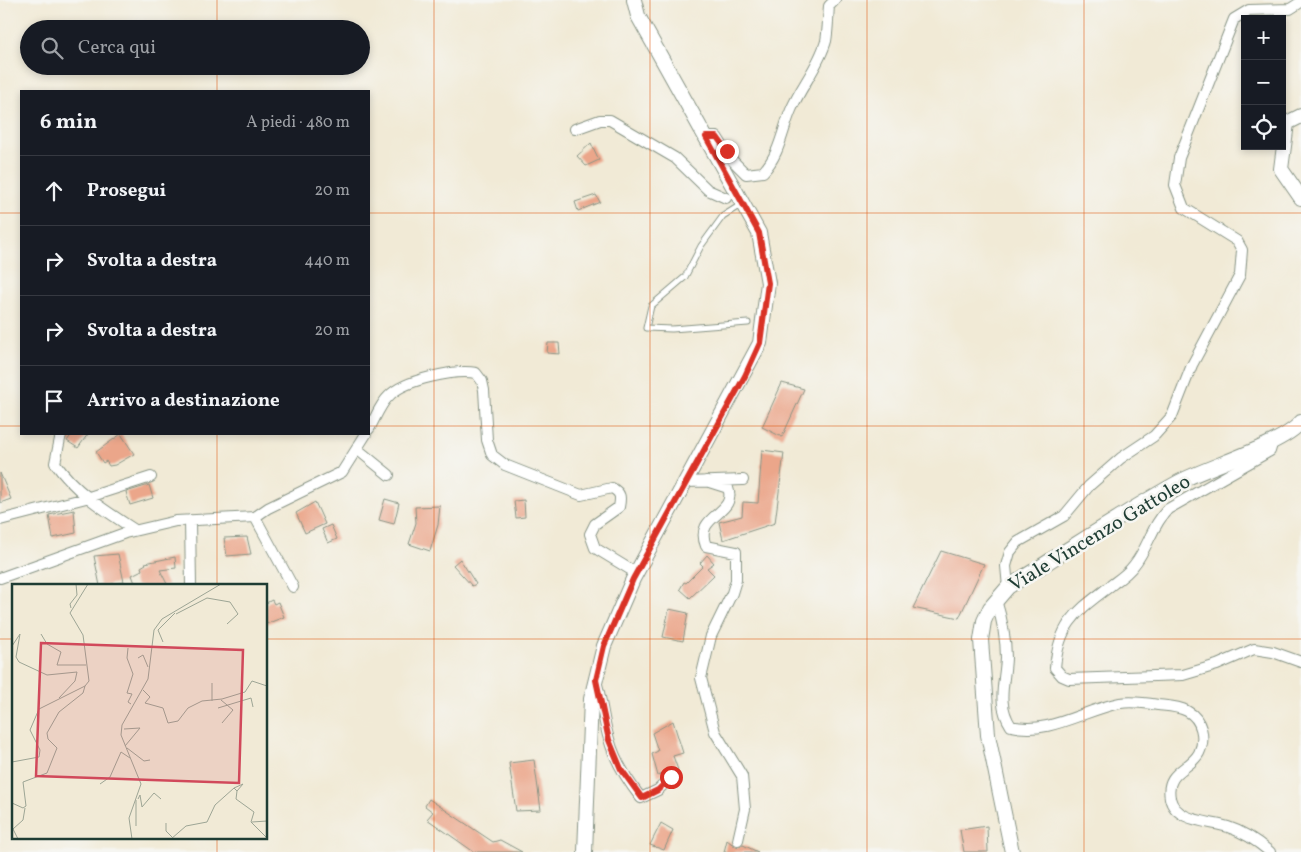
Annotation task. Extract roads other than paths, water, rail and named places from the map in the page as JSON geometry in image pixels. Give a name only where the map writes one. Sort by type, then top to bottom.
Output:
[{"type":"main road","points":[[585,852],[591,699],[604,646],[636,573],[687,482],[760,343],[768,283],[759,233],[638,16],[634,0]]},
{"type":"main road","points":[[1301,116],[1287,123],[1281,169],[1301,198]]},
{"type":"main road","name":"Viale Vincenzo Gattoleo","points":[[1012,852],[988,735],[981,640],[984,621],[996,600],[1008,587],[1180,482],[1273,441],[1297,427],[1301,422]]},
{"type":"street","points":[[706,137],[717,137],[731,159],[746,174],[764,172],[770,166],[782,138],[783,129],[791,109],[818,62],[826,40],[829,6],[835,0]]},
{"type":"street","points":[[1008,587],[1006,566],[1010,552],[1018,542],[1064,516],[1089,486],[1121,458],[1154,436],[1172,416],[1192,365],[1240,275],[1242,250],[1237,241],[1184,208],[1175,185],[1179,158],[1234,19],[1250,10],[1290,9],[1301,2]]},
{"type":"street","points":[[575,129],[600,120],[610,120],[675,158],[708,190],[726,198]]},
{"type":"street","points":[[370,427],[388,397],[401,386],[465,371],[476,373],[482,381],[484,390],[487,440],[492,455],[504,466],[582,495],[612,488],[619,492],[621,498],[619,507],[595,524],[590,534],[595,548],[636,573]]},
{"type":"street","points":[[61,435],[55,463],[86,498],[135,530]]},
{"type":"street","points":[[0,578],[135,530],[190,520],[255,517],[268,508],[342,472],[365,435]]},
{"type":"street","points":[[1273,441],[1270,451],[1168,509],[1157,520],[1135,564],[1072,617],[1063,634],[1056,655],[1055,668],[1062,676],[1069,679],[1183,675],[1217,665],[1254,649],[1273,652],[1301,662]]},
{"type":"street","points":[[357,449],[389,475]]},
{"type":"street","points":[[0,520],[86,498],[150,477]]},
{"type":"street","points":[[687,482],[743,480]]},
{"type":"street","points":[[706,481],[728,488],[731,496],[729,504],[705,526],[702,537],[706,546],[736,552],[736,580],[732,593],[711,636],[701,678],[715,732],[742,776],[745,809],[738,840]]},
{"type":"street","points":[[255,517],[293,587]]},
{"type":"street","points":[[190,520],[191,584]]},
{"type":"street","points":[[996,600],[1003,623],[1006,658],[1001,689],[1004,715],[1011,726],[1026,729],[1053,726],[1122,702],[1181,708],[1194,714],[1201,722],[1202,737],[1198,754],[1176,772],[1170,786],[1170,800],[1180,813],[1195,820],[1228,826],[1248,835],[1270,852]]},
{"type":"street","points":[[596,680],[609,740],[621,769],[630,784],[642,798],[658,790],[671,777]]},
{"type":"lane","points":[[743,203],[723,216],[701,246],[685,277],[651,306],[646,328],[672,329],[748,322]]}]
